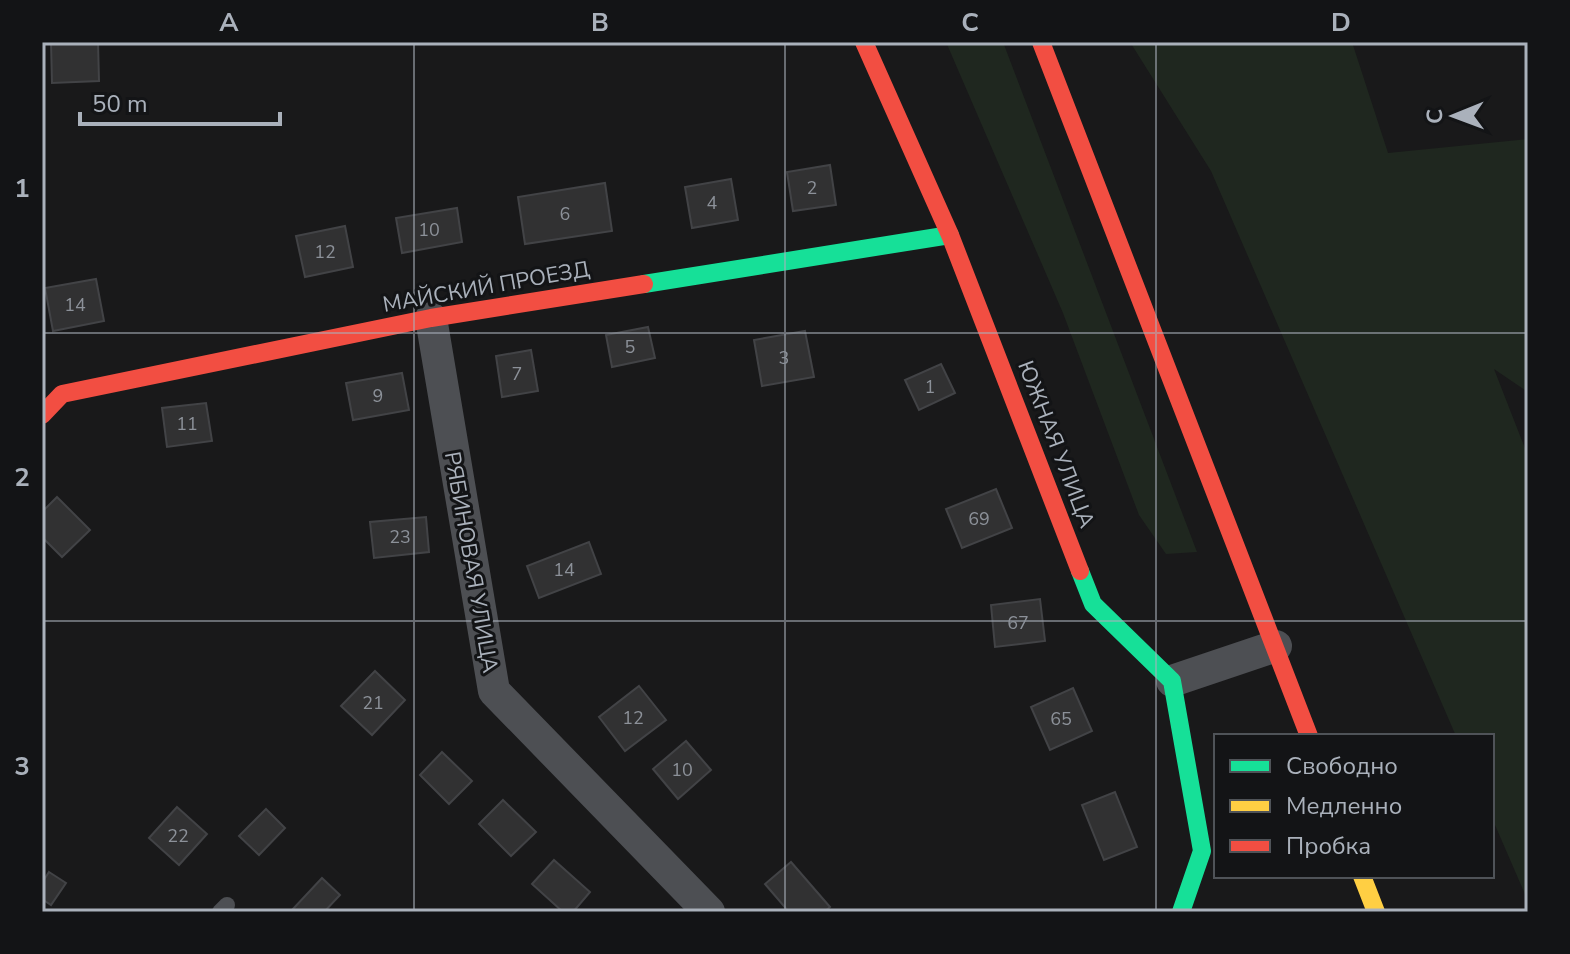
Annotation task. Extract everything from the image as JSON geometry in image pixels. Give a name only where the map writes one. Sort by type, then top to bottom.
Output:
[{"type":"street","name":"ЮЖНАЯ УЛИЦА","points":[[864,42],[950,235],[1093,604],[1172,681]]},
{"type":"street","points":[[1041,42],[1308,734]]},
{"type":"street","name":"МАЙСКИЙ ПРОЕЗД","points":[[42,415],[62,394],[431,318],[950,235]]},
{"type":"street","name":"РЯБИНОВАЯ УЛИЦА","points":[[431,318],[494,691],[709,912]]},
{"type":"street","points":[[1181,912],[1202,851],[1172,681],[1276,646]]},
{"type":"street","points":[[1363,878],[1376,912]]},
{"type":"shaded area","points":[[946,42],[1003,42],[1197,552],[1166,554],[1139,515],[1063,313]]},
{"type":"shaded area","points":[[1130,42],[1352,42],[1388,153],[1528,139],[1528,392],[1494,369],[1528,456],[1528,901],[1494,823],[1494,734],[1455,734],[1211,171]]},
{"type":"building","points":[[51,42],[98,42],[99,81],[52,83]]},
{"type":"building","points":[[830,165],[836,205],[793,211],[787,172]]},
{"type":"building","points":[[731,179],[738,220],[692,228],[685,187]]},
{"type":"building","points":[[605,183],[612,231],[525,244],[518,197]]},
{"type":"building","points":[[457,208],[462,242],[402,253],[396,218]]},
{"type":"building","points":[[345,226],[353,267],[305,277],[296,236]]},
{"type":"building","points":[[96,279],[104,321],[53,331],[45,288]]},
{"type":"building","points":[[648,327],[655,358],[612,367],[606,335]]},
{"type":"building","points":[[805,331],[814,377],[762,386],[754,340]]},
{"type":"building","points":[[531,350],[538,391],[502,397],[496,356]]},
{"type":"building","points":[[941,364],[955,393],[919,410],[905,380]]},
{"type":"building","points":[[402,373],[409,410],[353,420],[346,383]]},
{"type":"building","points":[[206,403],[212,441],[167,447],[162,408]]},
{"type":"building","points":[[996,489],[1012,528],[962,548],[946,509]]},
{"type":"building","points":[[57,497],[90,530],[62,557],[42,537],[42,512]]},
{"type":"building","points":[[426,517],[429,552],[374,558],[370,522]]},
{"type":"building","points":[[589,542],[601,574],[539,598],[527,566]]},
{"type":"building","points":[[1040,599],[1045,641],[995,647],[991,605]]},
{"type":"building","points":[[375,671],[405,700],[372,735],[341,706]]},
{"type":"building","points":[[639,686],[666,720],[625,751],[599,717]]},
{"type":"building","points":[[1073,688],[1092,731],[1050,750],[1031,707]]},
{"type":"building","points":[[686,741],[711,770],[678,799],[653,769]]},
{"type":"building","points":[[442,752],[472,781],[449,804],[420,775]]},
{"type":"building","points":[[1115,792],[1137,847],[1104,860],[1082,805]]},
{"type":"building","points":[[503,800],[536,832],[511,856],[479,824]]},
{"type":"building","points":[[177,807],[207,834],[179,865],[149,838]]},
{"type":"building","points":[[266,809],[285,828],[259,855],[239,836]]},
{"type":"building","points":[[554,860],[590,892],[573,912],[563,912],[532,884]]},
{"type":"building","points":[[791,862],[830,907],[824,912],[789,912],[765,884]]},
{"type":"building","points":[[49,872],[66,883],[51,905],[42,899],[42,883]]},
{"type":"building","points":[[322,878],[340,895],[324,912],[294,912],[292,910]]},
{"type":"traffic: fast","points":[[644,284],[950,235]]},
{"type":"traffic: fast","points":[[1080,571],[1093,604],[1172,681],[1202,851],[1181,912]]},
{"type":"traffic: slow","points":[[1363,878],[1376,912]]},
{"type":"traffic: jam","points":[[864,42],[950,235],[1080,571]]},
{"type":"traffic: jam","points":[[1041,42],[1308,734]]},
{"type":"traffic: jam","points":[[42,415],[62,394],[431,318],[644,284]]}]
